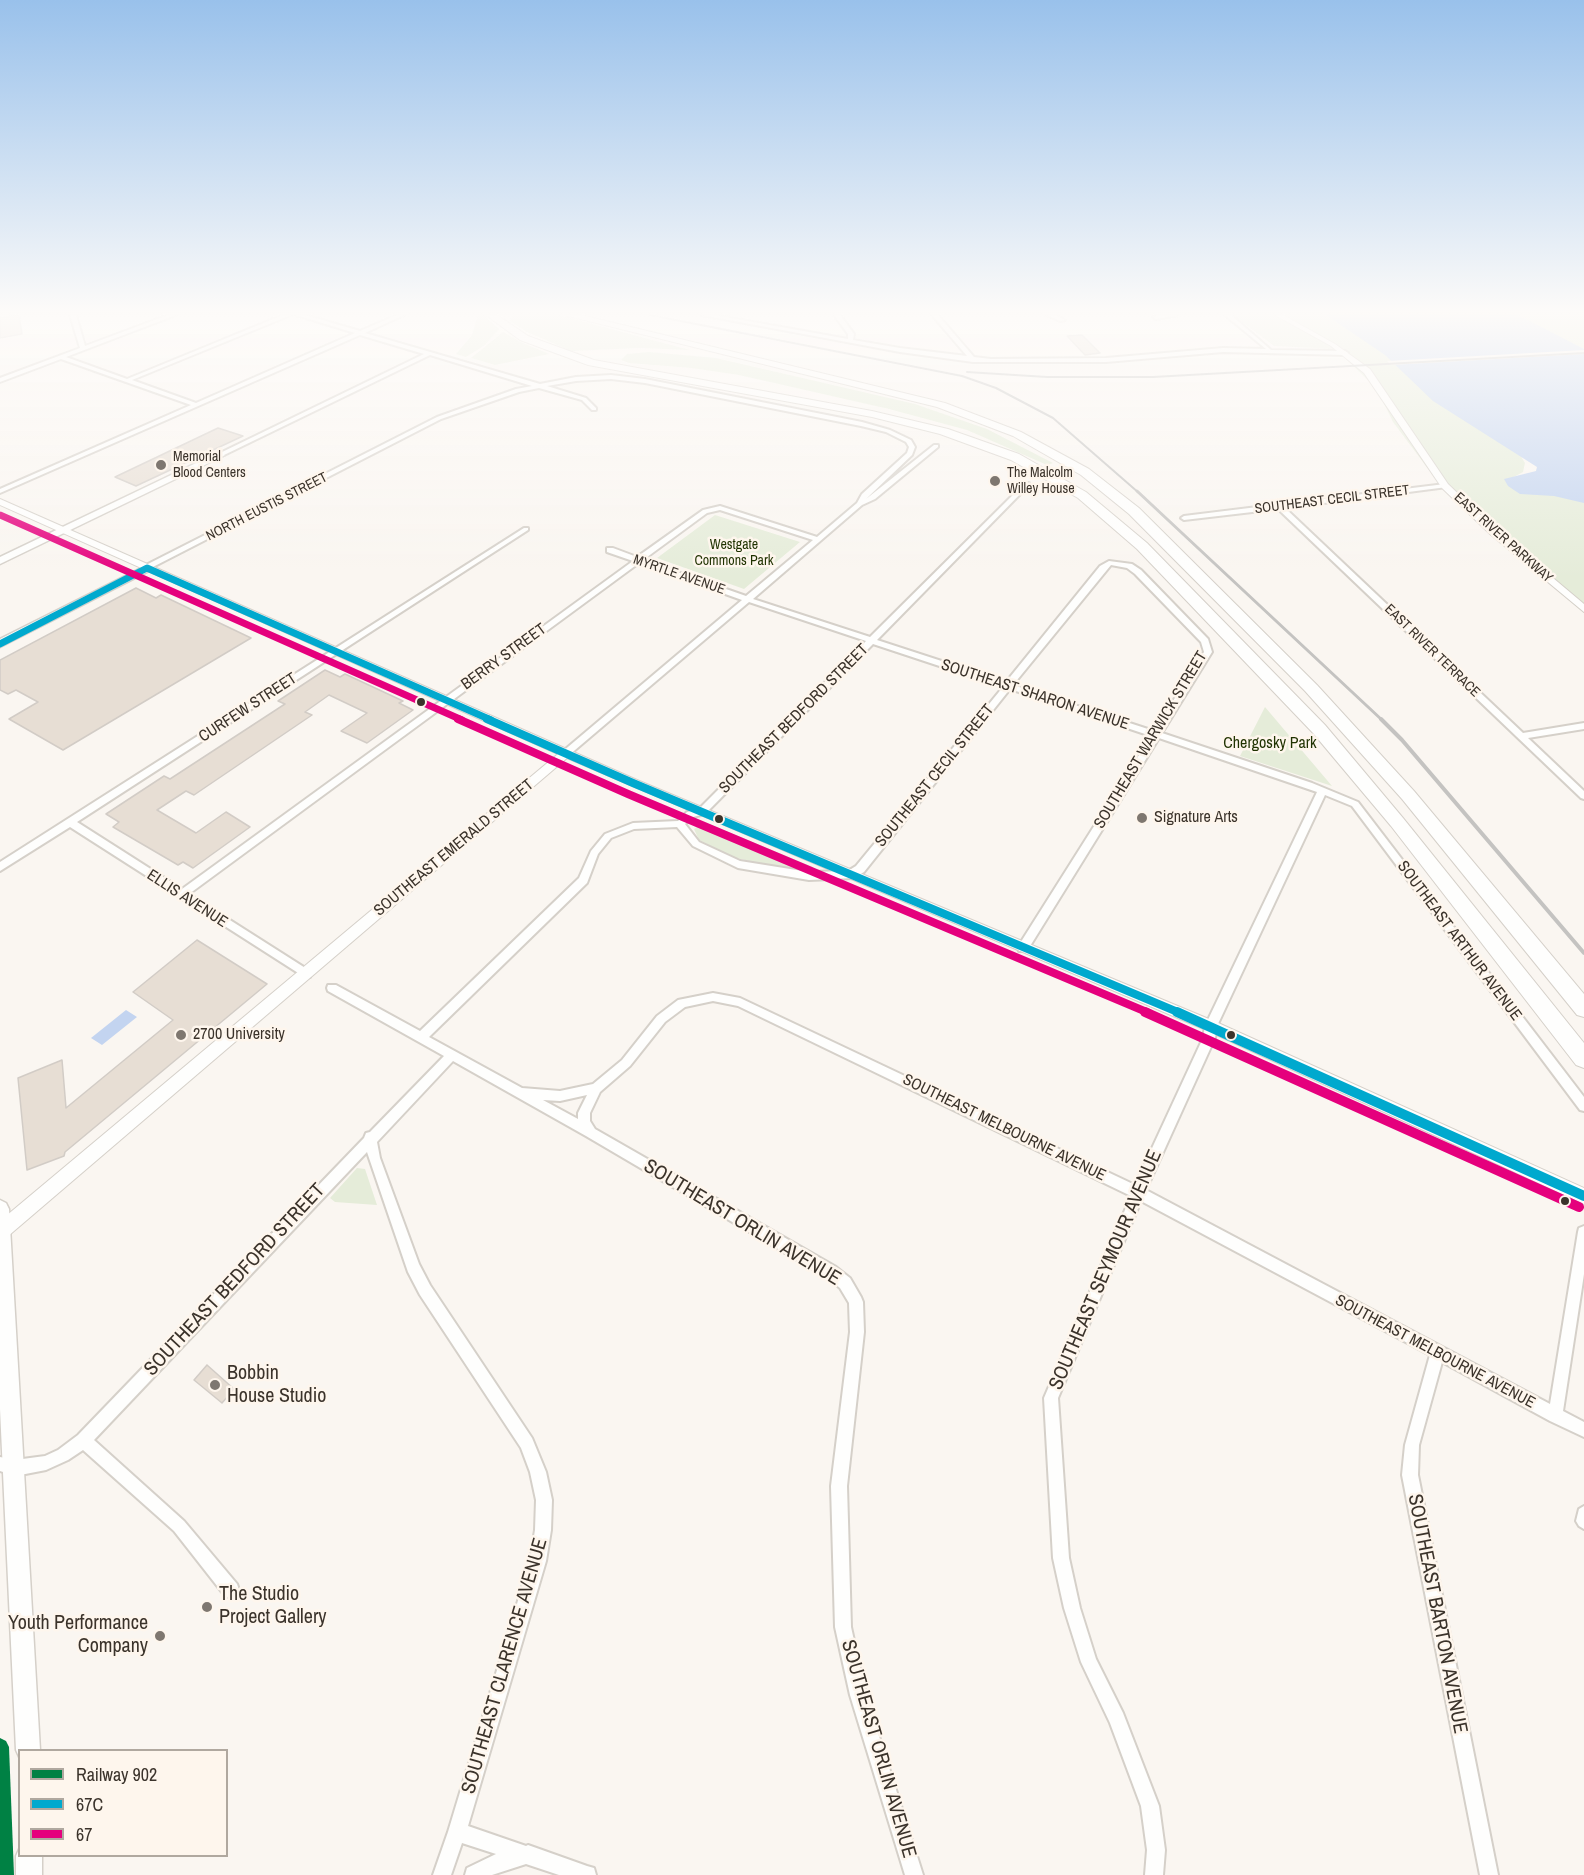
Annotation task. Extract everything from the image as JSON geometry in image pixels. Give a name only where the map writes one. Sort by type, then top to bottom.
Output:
[{"type":"highway","points":[[797,402],[930,427],[1015,458],[1089,500],[1142,546],[1319,729],[1397,822],[1584,1059]]},
{"type":"highway","points":[[931,402],[1017,434],[1076,466],[1134,511],[1311,688],[1408,795],[1584,1009]]},
{"type":"main road","points":[[0,561],[219,454]]},
{"type":"main road","name":"NORTH EUSTIS STREET","points":[[0,644],[147,568]]},
{"type":"main road","points":[[0,1209],[7,1466],[28,1749]]},
{"type":"main road","points":[[29,1857],[29,1875]]},
{"type":"street","points":[[190,402],[197,405]]},
{"type":"street","points":[[0,491],[203,402]]},
{"type":"street","points":[[219,454],[329,402]]},
{"type":"street","name":"NORTH EUSTIS STREET","points":[[147,568],[421,427],[480,402]]},
{"type":"street","points":[[588,402],[594,408]]},
{"type":"street","points":[[753,402],[862,424],[888,431],[909,441],[912,447],[910,454],[864,495],[860,504]]},
{"type":"street","name":"EAST RIVER PARKWAY","points":[[1389,402],[1445,486],[1493,532],[1584,609]]},
{"type":"street","name":"SOUTHEAST EMERALD STREET","points":[[1,1231],[860,504],[873,498],[936,446]]},
{"type":"street","name":"SOUTHEAST BEDFORD STREET","points":[[420,1038],[583,880],[594,853],[608,836],[633,826],[680,825],[690,814],[702,812],[1027,484]]},
{"type":"street","name":"SOUTHEAST CECIL STREET","points":[[1184,518],[1445,486]]},
{"type":"street","points":[[0,502],[565,754],[1211,1026],[1584,1196]]},
{"type":"street","name":"EAST RIVER TERRACE","points":[[1279,506],[1584,796]]},
{"type":"street","name":"BERRY STREET","points":[[182,894],[444,700],[712,509],[720,508],[819,540]]},
{"type":"street","name":"CURFEW STREET","points":[[0,867],[526,529]]},
{"type":"street","name":"MYRTLE AVENUE","points":[[610,550],[749,600]]},
{"type":"street","name":"SOUTHEAST CECIL STREET","points":[[850,874],[860,868],[1109,563]]},
{"type":"street","name":"SOUTHEAST WARWICK STREET","points":[[1023,948],[1208,647],[1138,572],[1129,566],[1109,563]]},
{"type":"street","name":"SOUTHEAST SHARON AVENUE","points":[[749,600],[1322,791]]},
{"type":"street","points":[[1521,736],[1584,726]]},
{"type":"street","name":"SOUTHEAST SEYMOUR AVENUE","points":[[1154,1875],[1156,1850],[1150,1806],[1117,1719],[1089,1662],[1072,1608],[1061,1558],[1050,1416],[1051,1398],[1138,1193],[1209,1038],[1211,1026],[1322,791]]},
{"type":"street","name":"SOUTHEAST ARTHUR AVENUE","points":[[1322,791],[1355,804],[1584,1106]]},
{"type":"street","name":"ELLIS AVENUE","points":[[70,822],[306,974]]},
{"type":"street","points":[[680,825],[696,844],[738,864],[788,874],[850,874]]},
{"type":"street","name":"SOUTHEAST ORLIN AVENUE","points":[[332,988],[590,1132],[831,1272],[845,1283],[856,1302],[856,1345],[849,1388],[839,1486],[843,1627],[858,1695],[914,1875]]},
{"type":"street","name":"SOUTHEAST MELBOURNE AVENUE","points":[[590,1132],[584,1122],[584,1113],[596,1088],[626,1063],[648,1032],[672,1010],[697,998],[726,998],[756,1007],[1138,1193],[1584,1431]]},
{"type":"street","name":"SOUTHEAST BEDFORD STREET","points":[[7,1466],[46,1463],[63,1455],[83,1440],[370,1137],[451,1056]]},
{"type":"street","name":"SOUTHEAST MELBOURNE AVENUE","points":[[519,1093],[560,1096],[596,1088]]},
{"type":"street","name":"SOUTHEAST CLARENCE AVENUE","points":[[370,1137],[374,1158],[413,1267],[425,1290],[527,1443],[538,1472],[544,1500],[543,1530],[538,1561],[458,1832],[442,1875]]},
{"type":"street","points":[[1555,1416],[1584,1232]]},
{"type":"street","name":"SOUTHEAST BARTON AVENUE","points":[[1437,1354],[1412,1446],[1410,1475],[1489,1875]]},
{"type":"street","points":[[83,1440],[179,1526],[231,1590]]},
{"type":"street","points":[[1584,1514],[1584,1521]]},
{"type":"street","points":[[458,1832],[588,1875]]},
{"type":"street","points":[[474,1875],[494,1864],[528,1854]]},
{"type":"green space","points":[[860,402],[915,404],[987,429],[1053,463],[1047,465],[967,430]]},
{"type":"green space","points":[[1384,402],[1452,402],[1519,453],[1525,463],[1523,472],[1510,479],[1584,500],[1584,613],[1482,527],[1437,481],[1393,422]]},
{"type":"green space","name":"Westgate Commons Park","points":[[715,515],[800,542],[744,589],[657,558]]},
{"type":"green space","name":"Chergosky Park","points":[[1265,707],[1332,786],[1240,756]]},
{"type":"green space","points":[[702,824],[709,824],[813,867],[810,871],[792,871],[732,857],[699,840],[694,829]]},
{"type":"green space","points":[[357,1168],[365,1169],[377,1205],[335,1202],[330,1198]]},
{"type":"water","points":[[1435,402],[1584,402],[1584,503],[1554,496],[1520,494],[1508,486],[1504,479],[1536,471],[1537,467]]},
{"type":"water","points":[[126,1010],[137,1017],[102,1045],[91,1038]]},
{"type":"building","name":"Memorial Blood Centers","points":[[218,428],[243,436],[136,486],[115,477]]},
{"type":"building","points":[[136,588],[156,598],[161,595],[251,638],[63,750],[9,719],[38,702],[16,690],[8,694],[0,690],[0,660]]},
{"type":"building","points":[[325,670],[340,677],[345,674],[403,701],[399,703],[413,710],[367,743],[341,731],[367,713],[329,695],[305,712],[312,715],[194,795],[186,791],[157,810],[196,833],[226,812],[250,827],[193,868],[183,862],[178,865],[113,827],[119,822],[106,814],[164,776],[170,779],[285,704],[278,701]]},
{"type":"building","name":"2700 University","points":[[197,940],[267,984],[65,1152],[64,1156],[27,1170],[18,1078],[62,1060],[66,1108],[173,1020],[133,992]]},
{"type":"building","name":"Bobbin House Studio","points":[[207,1365],[234,1389],[222,1403],[194,1380]]},
{"type":"railway","points":[[1024,402],[1053,418],[1139,493]]},
{"type":"railway","points":[[1137,491],[1382,720]]},
{"type":"railway","points":[[1382,720],[1402,740],[1584,953]]},
{"type":"rail line","name":"902","points":[[0,1747],[5,1875]]},
{"type":"transit line","name":"67","points":[[0,515],[628,794],[1206,1037],[1579,1207]]},
{"type":"transit line","name":"67C","points":[[0,644],[147,568],[633,783],[1211,1026],[1584,1196]]},
{"type":"place","name":"Memorial Blood Centers","points":[[161,465]]},
{"type":"place","name":"The Malcolm Willey House","points":[[995,481]]},
{"type":"place","name":"Signature Arts","points":[[1142,818]]},
{"type":"place","name":"2700 University","points":[[181,1035]]},
{"type":"place","name":"Bobbin House Studio","points":[[215,1385]]},
{"type":"place","name":"The Studio Project Gallery","points":[[207,1607]]},
{"type":"place","name":"Youth Performance Company","points":[[160,1636]]}]
